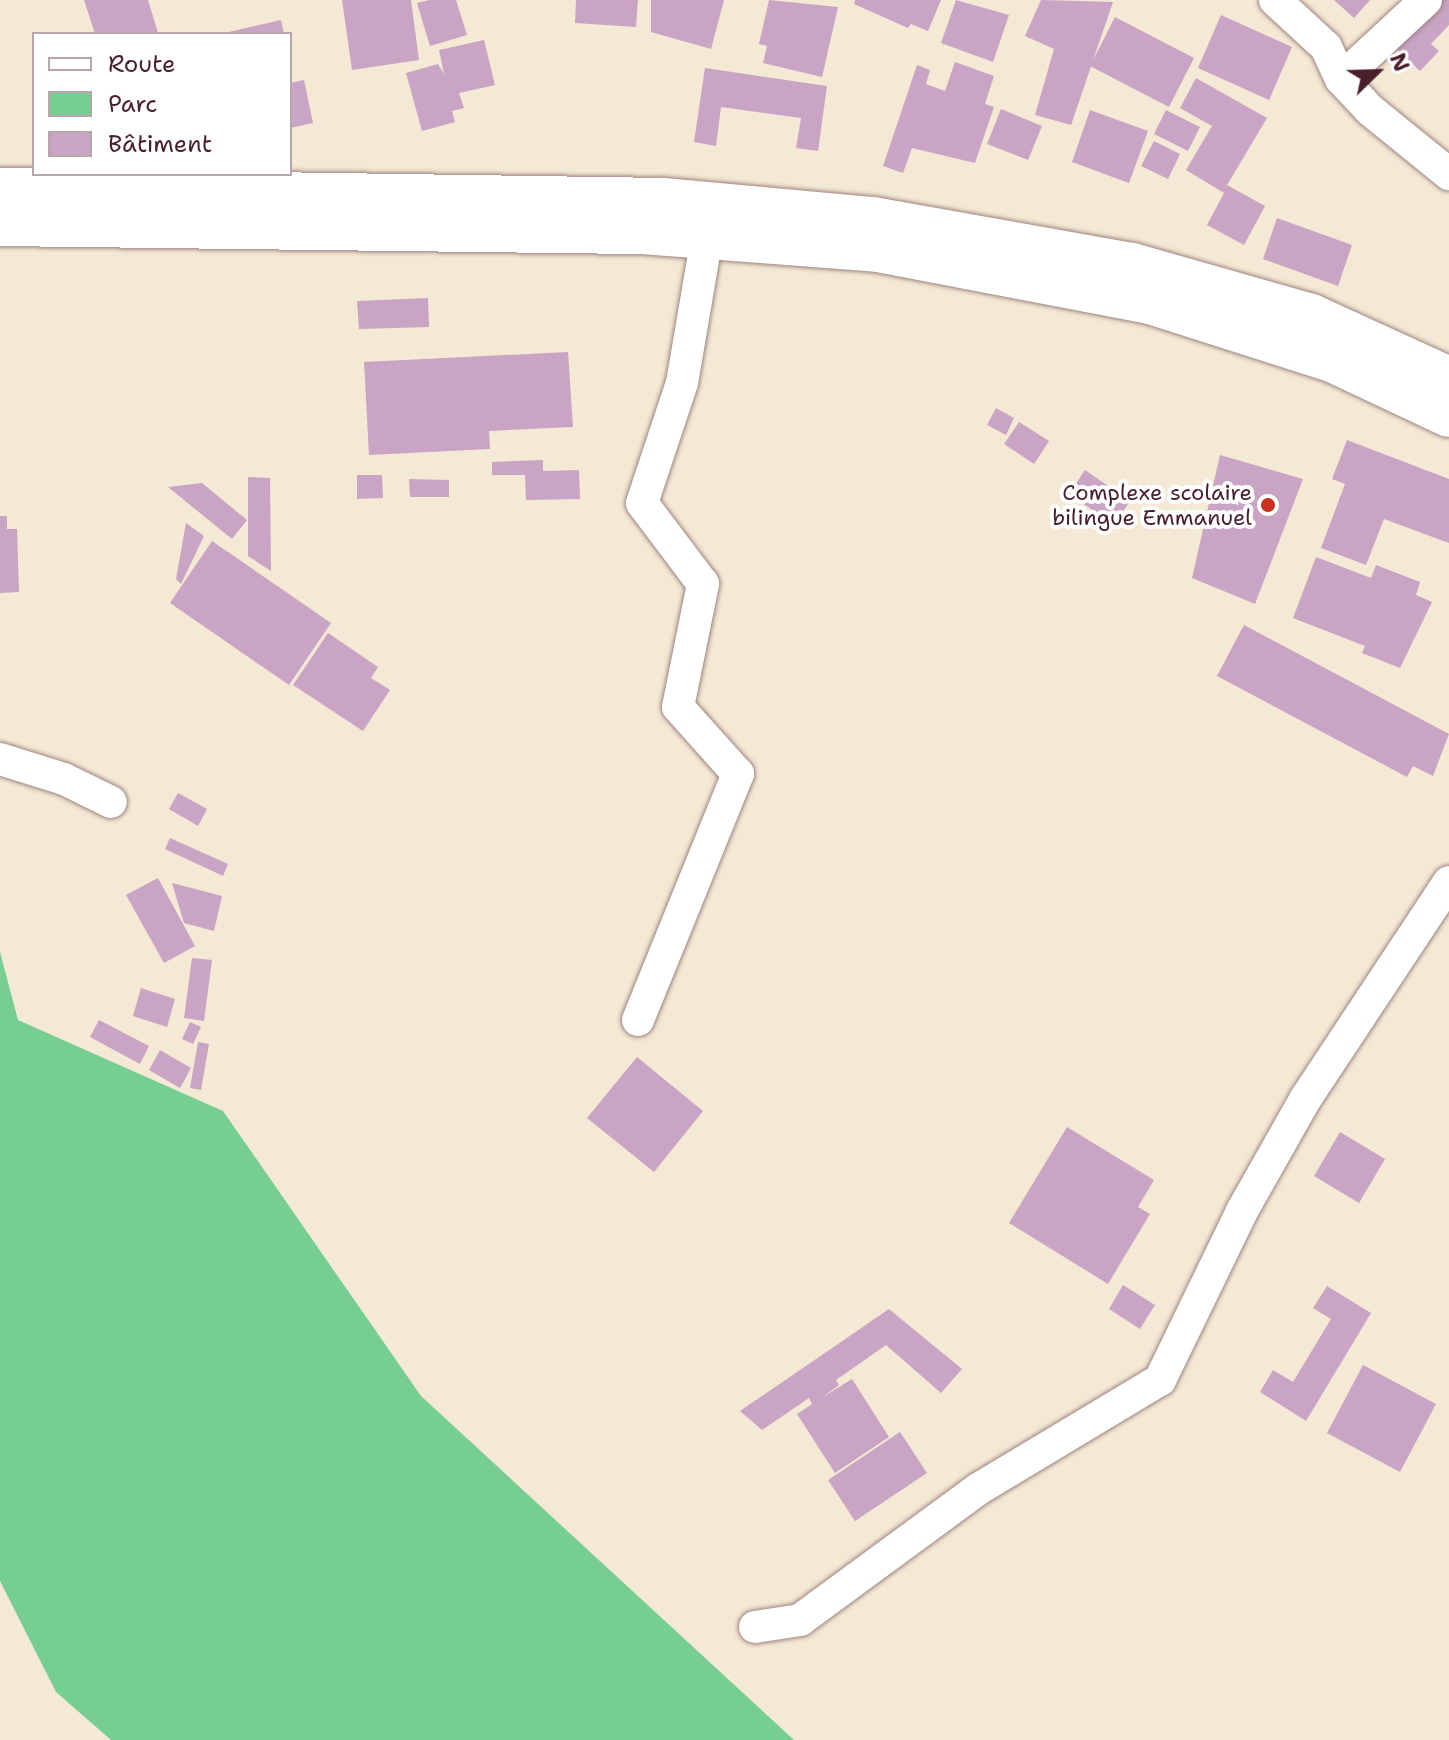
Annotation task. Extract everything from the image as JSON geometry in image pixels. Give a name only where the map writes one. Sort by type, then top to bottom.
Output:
[{"type":"main road","points":[[0,190],[663,200],[873,219],[1132,265],[1311,316],[1449,379]]},
{"type":"main road","points":[[0,224],[707,237],[878,250],[1150,302],[1332,360],[1449,415]]},
{"type":"street","points":[[1275,0],[1326,47],[1341,79],[1449,174]]},
{"type":"street","points":[[1341,79],[1426,0]]},
{"type":"street","points":[[638,1020],[738,774],[678,707],[703,584],[642,503],[682,383],[707,237]]},
{"type":"street","points":[[0,759],[64,779],[111,802]]},
{"type":"street","points":[[755,1627],[800,1620],[980,1488],[1160,1380],[1242,1211],[1306,1098],[1449,882]]},
{"type":"green space","points":[[0,952],[18,1020],[223,1111],[421,1396],[794,1740],[111,1740],[56,1692],[0,1581]]},
{"type":"building","points":[[84,0],[148,0],[158,32],[94,32]]},
{"type":"building","points":[[342,0],[411,0],[419,60],[352,70]]},
{"type":"building","points":[[456,0],[467,35],[430,46],[417,3]]},
{"type":"building","points":[[576,0],[638,0],[636,27],[575,23]]},
{"type":"building","points":[[651,0],[724,0],[711,49],[651,32]]},
{"type":"building","points":[[769,0],[838,7],[822,77],[763,63],[767,46],[759,44]]},
{"type":"building","points":[[855,0],[941,0],[928,31],[911,24],[908,28],[854,4]]},
{"type":"building","points":[[956,0],[1009,15],[993,62],[941,43]]},
{"type":"building","points":[[1041,0],[1113,2],[1071,125],[1035,115],[1054,49],[1025,36]]},
{"type":"building","points":[[1334,0],[1370,0],[1354,18]]},
{"type":"building","points":[[1441,0],[1449,0],[1449,25],[1431,44],[1439,51],[1420,71],[1396,48]]},
{"type":"building","points":[[1221,15],[1292,47],[1269,100],[1198,68]]},
{"type":"building","points":[[1115,17],[1194,58],[1169,107],[1090,66]]},
{"type":"building","points":[[281,20],[284,32],[228,32]]},
{"type":"building","points":[[484,40],[495,85],[459,93],[464,108],[452,111],[455,122],[422,131],[406,73],[438,64],[444,74],[439,50]]},
{"type":"building","points":[[955,62],[994,76],[985,104],[994,107],[975,163],[912,148],[903,173],[883,166],[917,65],[930,70],[926,84],[945,91]]},
{"type":"building","points":[[705,68],[827,86],[818,151],[796,148],[801,118],[721,107],[716,146],[694,142]]},
{"type":"building","points":[[1196,78],[1267,118],[1227,185],[1265,206],[1244,245],[1207,225],[1224,193],[1186,170],[1212,126],[1180,108]]},
{"type":"building","points":[[304,80],[313,123],[292,128],[292,83]]},
{"type":"building","points":[[1001,109],[1042,126],[1028,160],[987,144]]},
{"type":"building","points":[[1090,110],[1148,131],[1129,183],[1072,162]]},
{"type":"building","points":[[1166,110],[1200,127],[1188,151],[1154,134]]},
{"type":"building","points":[[1154,141],[1180,154],[1168,179],[1141,166]]},
{"type":"building","points":[[1277,218],[1352,245],[1338,286],[1263,259]]},
{"type":"building","points":[[428,298],[429,327],[359,329],[357,301]]},
{"type":"building","points":[[568,352],[573,427],[489,431],[490,449],[369,455],[364,362]]},
{"type":"building","points":[[996,408],[1014,418],[1006,435],[987,425]]},
{"type":"building","points":[[1019,422],[1049,441],[1034,464],[1004,444]]},
{"type":"building","points":[[1347,440],[1449,479],[1449,543],[1384,519],[1366,565],[1321,548],[1345,484],[1332,479]]},
{"type":"building","points":[[1220,455],[1303,479],[1255,604],[1192,578]]},
{"type":"building","points":[[543,460],[543,471],[579,470],[580,499],[526,500],[525,475],[492,475],[492,462]]},
{"type":"building","points":[[1085,470],[1130,501],[1114,525],[1069,494]]},
{"type":"building","points":[[357,475],[382,475],[383,498],[357,499]]},
{"type":"building","points":[[248,477],[270,478],[271,571],[248,556]]},
{"type":"building","points":[[409,479],[449,480],[449,497],[410,497]]},
{"type":"building","points":[[202,483],[247,520],[232,539],[168,487]]},
{"type":"building","points":[[0,516],[7,516],[7,529],[17,529],[19,592],[0,593]]},
{"type":"building","points":[[186,523],[204,536],[181,584],[176,579]]},
{"type":"building","points":[[212,541],[331,623],[289,685],[170,603]]},
{"type":"building","points":[[1316,557],[1371,578],[1376,565],[1420,582],[1416,595],[1432,602],[1400,668],[1362,653],[1365,646],[1293,618]]},
{"type":"building","points":[[1244,625],[1449,734],[1433,776],[1413,766],[1407,777],[1217,676]]},
{"type":"building","points":[[328,633],[378,667],[371,678],[390,690],[363,731],[293,685]]},
{"type":"building","points":[[178,793],[207,809],[198,826],[169,809]]},
{"type":"building","points":[[170,838],[228,864],[223,876],[165,849]]},
{"type":"building","points":[[158,878],[195,946],[164,963],[126,895]]},
{"type":"building","points":[[172,883],[222,896],[214,931],[184,923]]},
{"type":"building","points":[[192,958],[212,960],[204,1021],[184,1018]]},
{"type":"building","points":[[141,988],[175,999],[167,1027],[133,1016]]},
{"type":"building","points":[[99,1020],[149,1046],[140,1064],[90,1037]]},
{"type":"building","points":[[190,1022],[201,1027],[193,1044],[182,1039]]},
{"type":"building","points":[[198,1042],[209,1044],[201,1090],[190,1088]]},
{"type":"building","points":[[160,1050],[191,1068],[180,1088],[149,1070]]},
{"type":"building","points":[[637,1057],[703,1111],[654,1172],[587,1118]]},
{"type":"building","points":[[1067,1127],[1154,1180],[1138,1207],[1150,1214],[1108,1284],[1009,1223]]},
{"type":"building","points":[[1340,1132],[1385,1159],[1359,1203],[1314,1176]]},
{"type":"building","points":[[1123,1285],[1155,1305],[1140,1329],[1109,1309]]},
{"type":"building","points":[[1327,1286],[1371,1313],[1306,1421],[1260,1392],[1273,1370],[1293,1382],[1331,1319],[1313,1308]]},
{"type":"building","points":[[889,1309],[962,1369],[941,1393],[886,1345],[836,1380],[839,1385],[823,1397],[852,1379],[889,1437],[835,1473],[797,1414],[812,1404],[809,1398],[762,1430],[740,1411]]},
{"type":"building","points":[[1363,1365],[1436,1404],[1400,1472],[1327,1433]]},
{"type":"building","points":[[900,1432],[927,1473],[855,1521],[828,1480]]},
{"type":"place","name":"Complexe scolaire bilingue Emmanuel","points":[[1268,505]]}]
